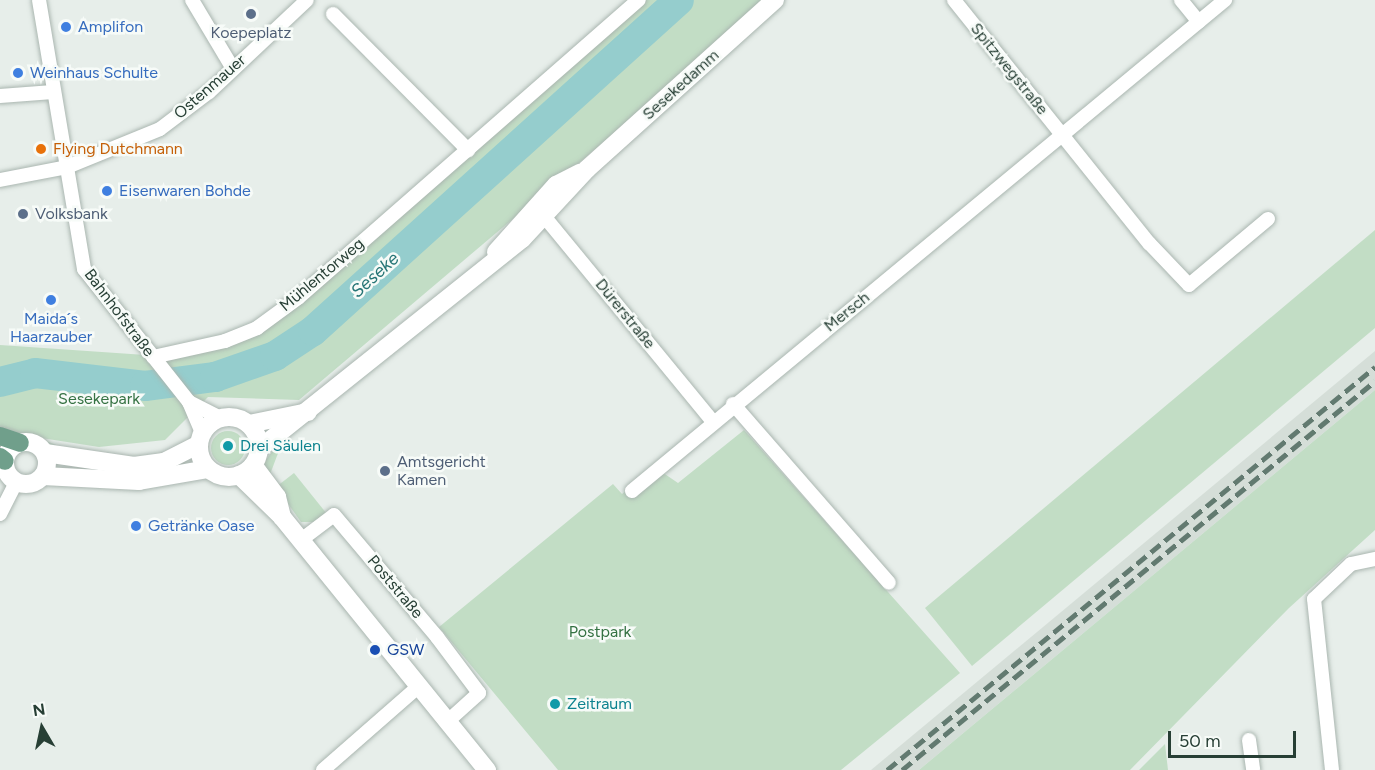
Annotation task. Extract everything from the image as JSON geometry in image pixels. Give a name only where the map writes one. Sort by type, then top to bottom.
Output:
[{"type":"main road","points":[[0,436],[20,443]]},
{"type":"street","name":"Bahnhofstraße","points":[[39,0],[84,269],[189,402],[200,439]]},
{"type":"street","points":[[192,0],[232,67]]},
{"type":"street","name":"Ostenmauer","points":[[0,180],[67,167],[160,129],[307,0]]},
{"type":"street","name":"Mühlentorweg","points":[[153,357],[257,328],[468,150],[639,0]]},
{"type":"street","name":"Sesekedamm","points":[[250,463],[492,258],[541,212],[556,186],[586,170],[775,0]]},
{"type":"street","name":"Spitzwegstraße","points":[[954,0],[1064,137]]},
{"type":"street","points":[[1181,0],[1199,22]]},
{"type":"street","name":"Mersch","points":[[632,491],[733,404],[1064,137],[1225,0]]},
{"type":"street","points":[[333,14],[468,150]]},
{"type":"street","points":[[0,96],[53,92]]},
{"type":"street","points":[[1064,137],[1189,285],[1268,219]]},
{"type":"street","name":"Dürerstraße","points":[[541,212],[712,422]]},
{"type":"street","name":"Bahnhofstraße","points":[[189,402],[221,417]]},
{"type":"street","points":[[733,404],[889,583]]},
{"type":"street","name":"Sesekedamm","points":[[221,417],[249,424],[308,412]]},
{"type":"street","points":[[16,482],[2,459],[20,443],[34,444],[45,453],[134,466],[164,462],[200,439],[221,417]]},
{"type":"street","points":[[249,424],[250,463],[282,516],[487,770]]},
{"type":"street","points":[[200,439],[207,469]]},
{"type":"street","points":[[43,476],[45,453]]},
{"type":"street","points":[[16,482],[33,483],[43,476],[139,481],[207,469],[224,477],[250,463]]},
{"type":"street","points":[[0,514],[16,482]]},
{"type":"street","name":"Poststraße","points":[[301,540],[334,515],[479,693],[448,721]]},
{"type":"street","points":[[1326,770],[1332,770],[1314,599],[1351,564],[1375,559]]},
{"type":"street","points":[[322,770],[419,686]]},
{"type":"street","points":[[1250,740],[1253,770]]},
{"type":"shaded area","points":[[1375,351],[1375,390],[919,770],[871,770]]},
{"type":"green space","name":"Sesekepark","points":[[640,0],[771,0],[299,400],[208,397],[165,440],[99,447],[35,437],[62,447],[45,446],[0,429],[0,345],[160,356],[257,328]]},
{"type":"green space","points":[[1375,230],[1375,328],[972,666],[925,608]]},
{"type":"green space","points":[[1375,390],[1375,530],[1289,608],[1130,770],[919,770]]},
{"type":"green space","name":"Postpark","points":[[744,430],[960,673],[841,770],[558,770],[439,627],[613,484],[622,494],[656,468],[678,483]]},
{"type":"green space","points":[[228,431],[240,436],[245,448],[240,460],[228,465],[216,460],[211,448],[216,436]]},
{"type":"green space","points":[[278,444],[280,448],[269,477],[264,462]]},
{"type":"green space","points":[[294,473],[327,514],[318,522],[301,522],[276,487]]},
{"type":"green space","points":[[1165,744],[1168,770],[1139,770]]},
{"type":"waterway","name":"Seseke","points":[[0,382],[35,373],[145,386],[215,377],[275,356],[313,331],[679,0]]},
{"type":"railway","points":[[887,770],[1375,367]]},
{"type":"railway","points":[[902,770],[1375,381]]},
{"type":"place","name":"Koepeplatz","points":[[251,14]]},
{"type":"place","name":"Amplifon","points":[[66,27]]},
{"type":"place","name":"Weinhaus Schulte","points":[[18,73]]},
{"type":"place","name":"Flying Dutchmann","points":[[41,149]]},
{"type":"place","name":"Eisenwaren Bohde","points":[[107,191]]},
{"type":"place","name":"Volksbank","points":[[23,214]]},
{"type":"place","name":"Maida´s Haarzauber","points":[[51,300]]},
{"type":"place","name":"Drei Säulen","points":[[228,446]]},
{"type":"place","name":"Amtsgericht Kamen","points":[[385,471]]},
{"type":"place","name":"Getränke Oase","points":[[136,526]]},
{"type":"place","name":"GSW","points":[[375,650]]},
{"type":"place","name":"Zeitraum","points":[[555,704]]}]
